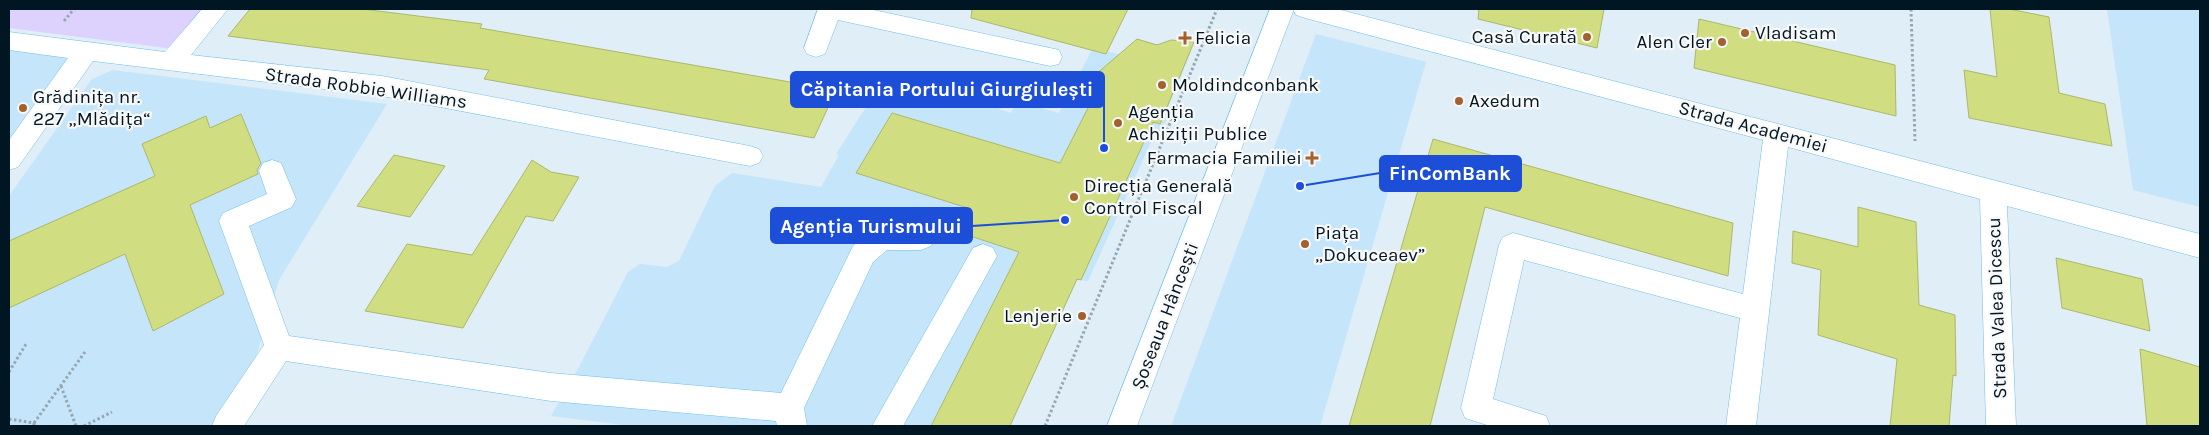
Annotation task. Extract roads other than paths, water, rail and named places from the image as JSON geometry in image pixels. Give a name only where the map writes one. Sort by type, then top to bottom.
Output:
[{"type":"street","points":[[171,62],[216,9]]},
{"type":"street","points":[[816,48],[830,9],[1050,57]]},
{"type":"street","name":"Șoseaua Hâncești","points":[[1122,426],[1282,9]]},
{"type":"street","name":"Strada Academiei","points":[[1305,9],[2200,246]]},
{"type":"street","name":"Strada Robbie Williams","points":[[9,41],[87,52],[382,86],[750,156]]},
{"type":"street","points":[[9,160],[87,52]]},
{"type":"street","points":[[1741,426],[1777,133]]},
{"type":"street","points":[[272,171],[282,199],[232,221],[279,347]]},
{"type":"street","name":"Strada Valea Dicescu","points":[[1993,190],[2001,426]]},
{"type":"street","points":[[279,347],[551,387],[790,417],[863,254],[881,238],[921,238]]},
{"type":"street","points":[[1534,426],[1476,408],[1513,245],[1755,310]]},
{"type":"street","points":[[887,426],[983,256]]},
{"type":"street","points":[[227,426],[279,347]]},
{"type":"place","name":"Vladisam","points":[[1745,33]]},
{"type":"place","name":"Casă Curată","points":[[1587,37]]},
{"type":"place","name":"Felicia","points":[[1185,38]]},
{"type":"place","name":"Alen Cler","points":[[1722,42]]},
{"type":"place","name":"Moldindconbank","points":[[1162,85]]},
{"type":"place","name":"Axedum","points":[[1459,101]]},
{"type":"place","name":"Grădinița nr. 227 „Mlădița“","points":[[23,108]]},
{"type":"place","name":"Agenția Achiziții Publice","points":[[1118,123]]},
{"type":"place","name":"Căpitania Portului Giurgiulești","points":[[1104,148]]},
{"type":"place","name":"Farmacia Familiei","points":[[1312,158]]},
{"type":"place","name":"FinComBank","points":[[1300,186]]},
{"type":"place","name":"Direcția Generală Control Fiscal","points":[[1074,197]]},
{"type":"place","name":"Agenția Turismului","points":[[1065,220]]},
{"type":"place","name":"Piața „Dokuceaev”","points":[[1305,244]]},
{"type":"place","name":"Lenjerie","points":[[1082,316]]}]
